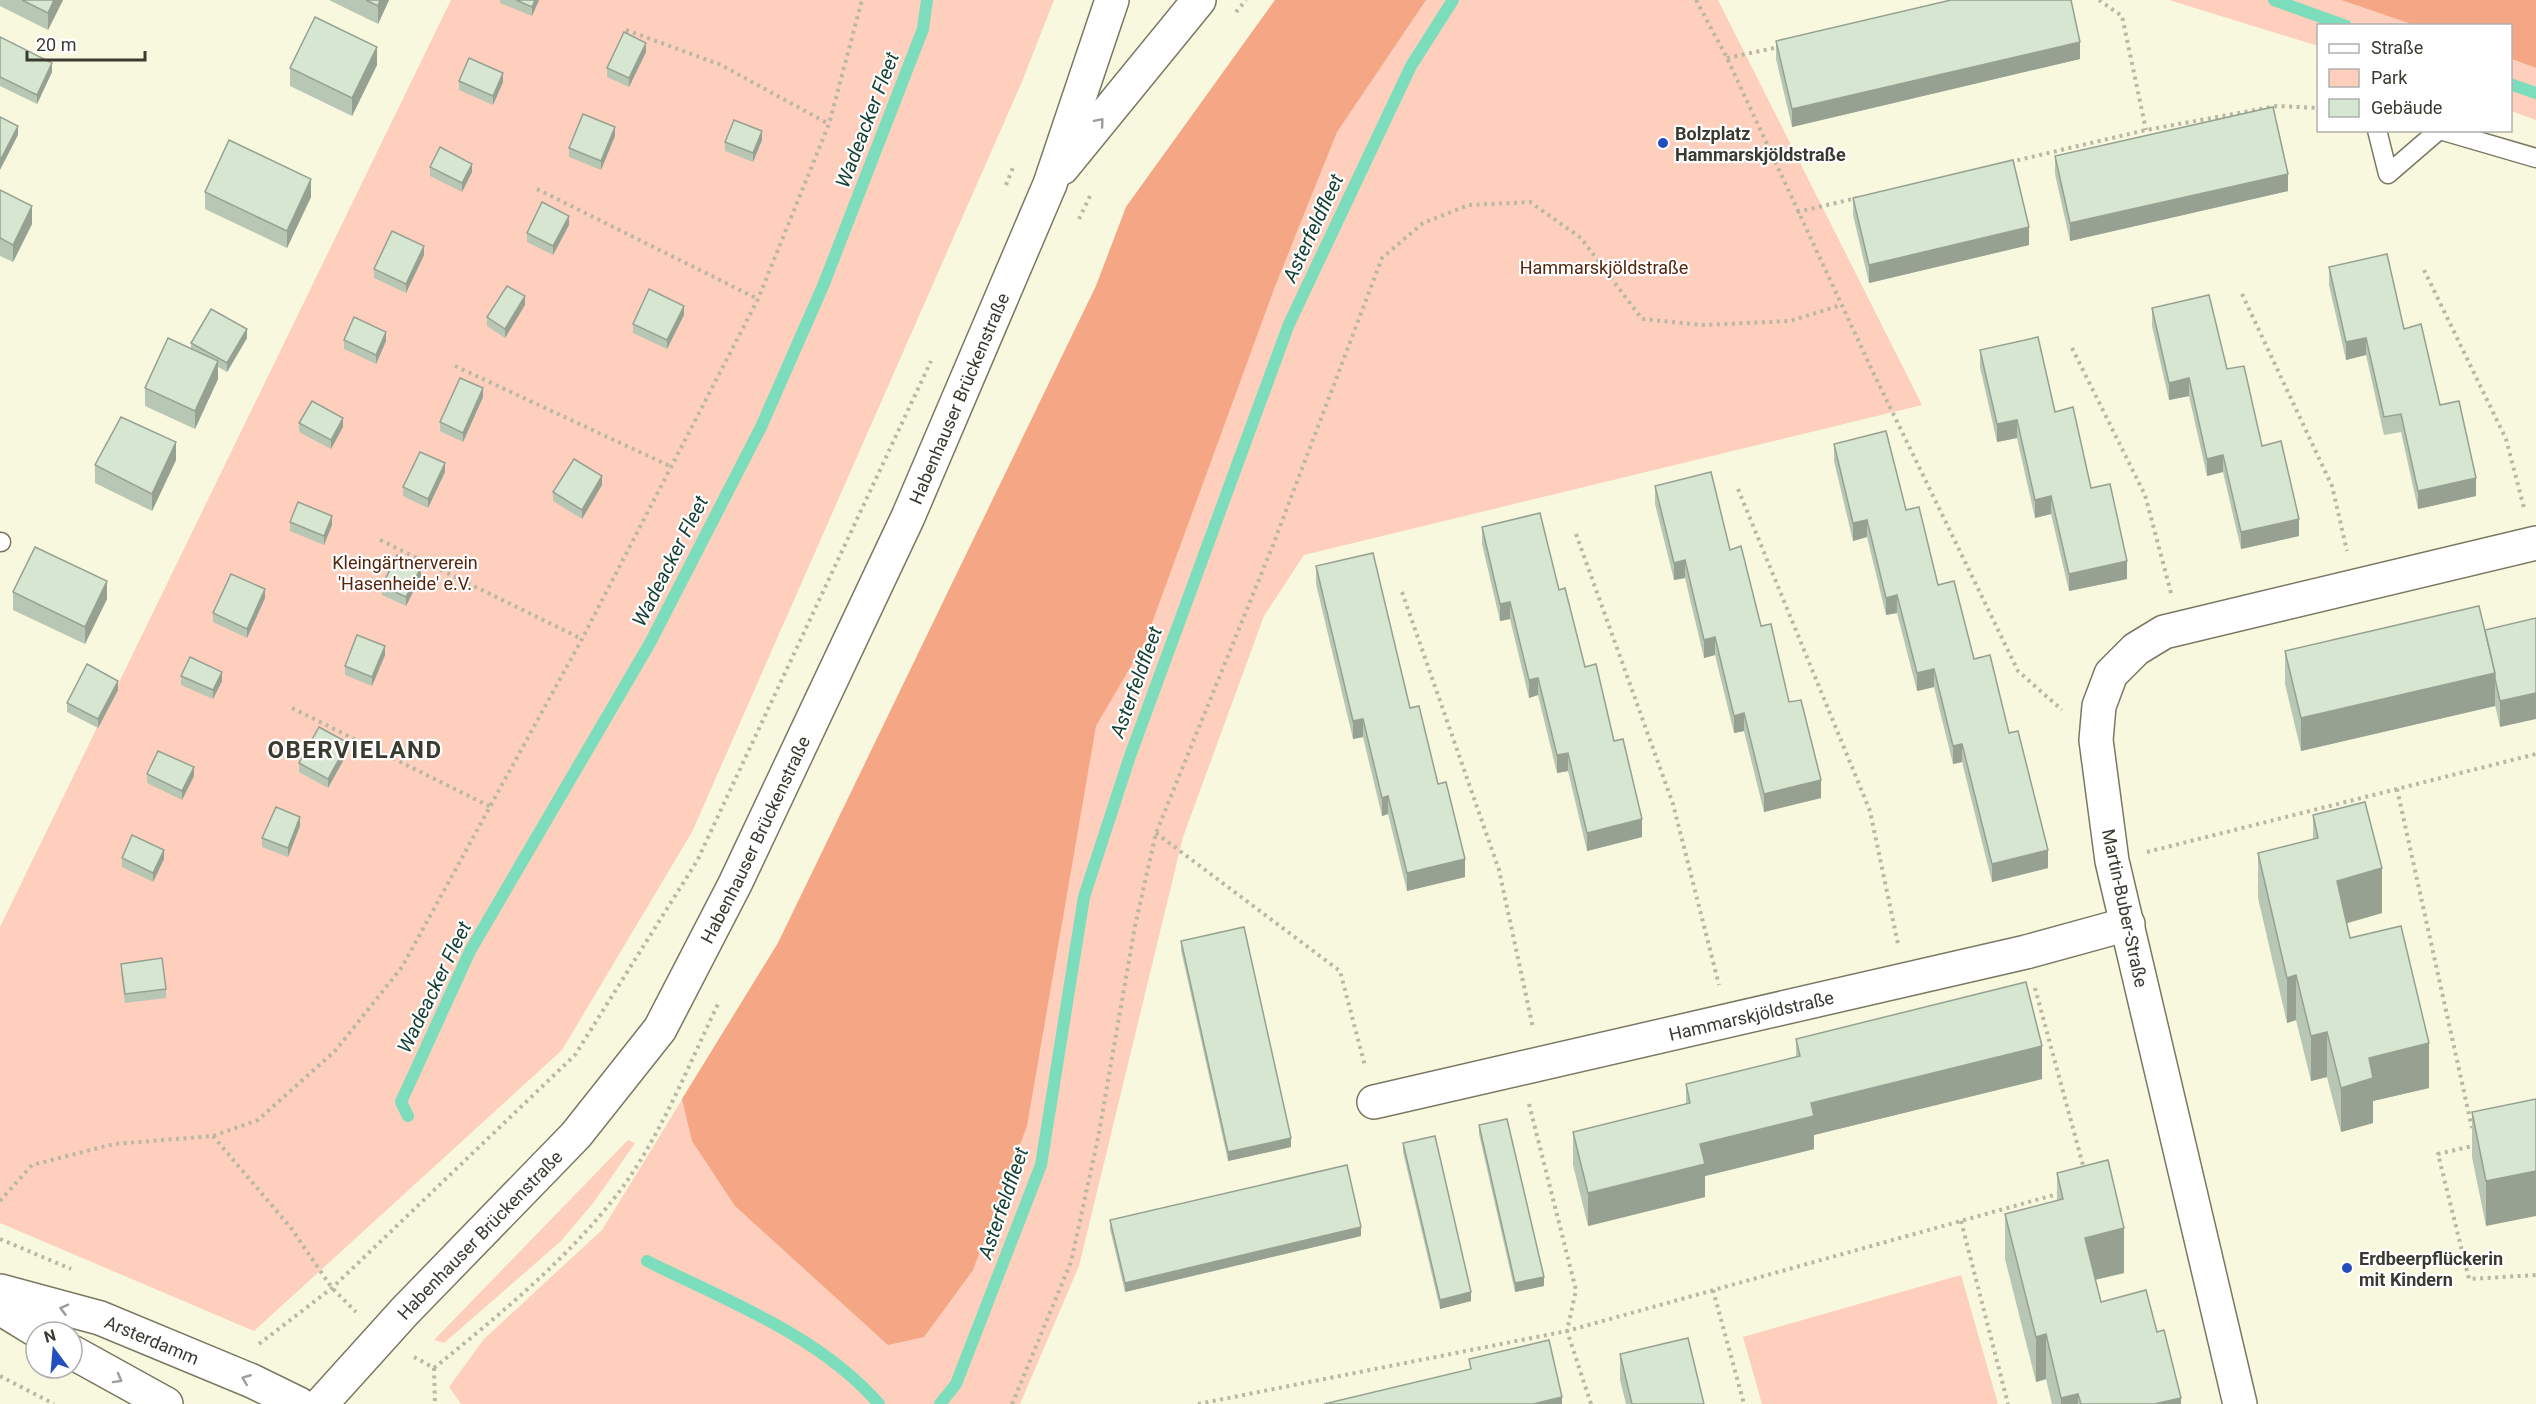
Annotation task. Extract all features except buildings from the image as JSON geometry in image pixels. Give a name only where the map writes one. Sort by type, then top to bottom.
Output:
[{"type":"street","name":"Habenhauser Brückenstraße","points":[[321,1404],[405,1311],[576,1135],[660,1029],[735,884],[908,517],[1050,184],[1112,0]]},
{"type":"street","name":"Habenhauser Brückenstraße","points":[[1050,184],[1198,0]]},
{"type":"street","name":"Martin-Buber-Straße","points":[[2240,1404],[2112,861],[2096,740],[2099,706],[2111,674],[2136,649],[2164,632],[2534,543]]},
{"type":"street","name":"Hammarskjöldstraße","points":[[1374,1102],[2025,952],[2128,924]]},
{"type":"street","name":"Arsterdamm","points":[[0,1292],[100,1318],[252,1381],[299,1404]]},
{"type":"street","points":[[0,1308],[24,1323]]},
{"type":"street","points":[[84,1359],[166,1404]]},
{"type":"lane","points":[[2378,132],[2388,174],[2437,132]]},
{"type":"lane","points":[[2446,132],[2536,158]]},
{"type":"path","points":[[0,1201],[32,1165],[114,1144],[213,1136],[258,1119],[335,1051],[402,967],[582,639],[758,299],[829,124],[862,0]]},
{"type":"path","points":[[1696,0],[1726,58],[1841,305],[1894,411],[1939,512],[2018,671],[2096,740]]},
{"type":"path","points":[[2099,0],[2122,16],[2146,130]]},
{"type":"path","points":[[626,30],[722,65],[829,124]]},
{"type":"path","points":[[1726,58],[1784,45]]},
{"type":"path","points":[[2007,163],[2146,130],[2277,106],[2317,108]]},
{"type":"path","points":[[1003,192],[1017,159]]},
{"type":"path","points":[[537,189],[758,299]]},
{"type":"path","points":[[1797,212],[1867,195]]},
{"type":"path","points":[[1012,1404],[1071,1262],[1098,1138],[1135,926],[1156,832],[1273,545],[1382,258],[1423,223],[1469,205],[1530,202],[1581,238],[1642,319],[1702,325],[1790,321],[1841,305]]},
{"type":"path","points":[[2424,270],[2506,439],[2534,543]]},
{"type":"path","points":[[2242,294],[2332,486],[2355,586]]},
{"type":"path","points":[[2072,348],[2145,495],[2167,572],[2179,629]]},
{"type":"path","points":[[249,1342],[259,1344],[332,1288],[575,1055],[697,861],[934,354]]},
{"type":"path","points":[[455,366],[672,466]]},
{"type":"path","points":[[1738,489],[1869,811],[1906,980]]},
{"type":"path","points":[[1576,534],[1673,804],[1728,1020]]},
{"type":"path","points":[[380,540],[582,639]]},
{"type":"path","points":[[1402,592],[1499,870],[1530,1066],[1576,1290],[1567,1331],[1591,1404]]},
{"type":"path","points":[[292,708],[491,807]]},
{"type":"path","points":[[2112,861],[2536,754]]},
{"type":"path","points":[[2397,789],[2476,1146]]},
{"type":"path","points":[[1156,832],[1340,971],[1374,1102]]},
{"type":"path","points":[[2025,952],[2086,1174]]},
{"type":"path","points":[[213,1136],[291,1228],[332,1288]]},
{"type":"path","points":[[2486,1143],[2438,1154],[2469,1279],[2536,1275]]},
{"type":"path","points":[[1198,1404],[1567,1331],[2068,1191]]},
{"type":"path","points":[[1961,1221],[2008,1404]]},
{"type":"path","points":[[1713,1290],[1744,1404]]},
{"type":"path","points":[[434,1368],[435,1404]]},
{"type":"path","points":[[0,1376],[54,1404]]},
{"type":"green space","name":"Kleingärtnerverein 'Hasenheide' e.V.","points":[[451,0],[1054,0],[1021,84],[692,832],[562,1050],[254,1331],[0,1223],[0,927]]},
{"type":"green space","points":[[1275,0],[1718,0],[1922,405],[1304,555],[1264,616],[1183,837],[1079,1266],[1020,1404],[461,1404],[449,1387],[484,1339],[602,1230],[778,943],[1096,286],[1126,207]]},
{"type":"green space","points":[[2169,0],[2341,0],[2411,24],[2317,24],[2317,46]]},
{"type":"green space","points":[[2512,60],[2536,68],[2536,120],[2512,111]]},
{"type":"green space","points":[[628,1140],[635,1143],[594,1202],[561,1241],[444,1343],[434,1340]]},
{"type":"green space","points":[[1961,1275],[1998,1404],[1762,1404],[1743,1337]]},
{"type":"shaded area","points":[[1275,0],[1426,0],[1337,132],[1274,289],[1145,642],[1096,726],[1027,1126],[973,1270],[924,1337],[888,1345],[735,1206],[692,1141],[682,1099],[778,943],[1096,286],[1126,207]]},
{"type":"shaded area","points":[[2341,0],[2536,0],[2536,68],[2512,59],[2512,24],[2411,24]]},
{"type":"waterway","name":"Wadeacker Fleet","points":[[408,1116],[401,1102],[470,951],[650,643],[761,427],[823,286],[923,29],[927,0]]},
{"type":"waterway","name":"Asterfeldfleet","points":[[940,1404],[956,1384],[1041,1165],[1084,897],[1130,756],[1289,324],[1411,66],[1453,0]]},
{"type":"waterway","name":"Asterfeldfleet","points":[[2274,0],[2340,24]]},
{"type":"waterway","name":"Asterfeldfleet","points":[[2512,85],[2536,93]]},
{"type":"waterway","name":"Wadeacker Fleet","points":[[647,1261],[740,1306],[800,1339],[829,1358],[879,1404]]},
{"type":"place","name":"Bolzplatz Hammarskjöldstraße","points":[[1663,143]]},
{"type":"place","name":"Erdbeerpflückerin mit Kindern","points":[[2347,1268]]},
{"type":"district","name":"OBERVIELAND","points":[[355,750]]}]
